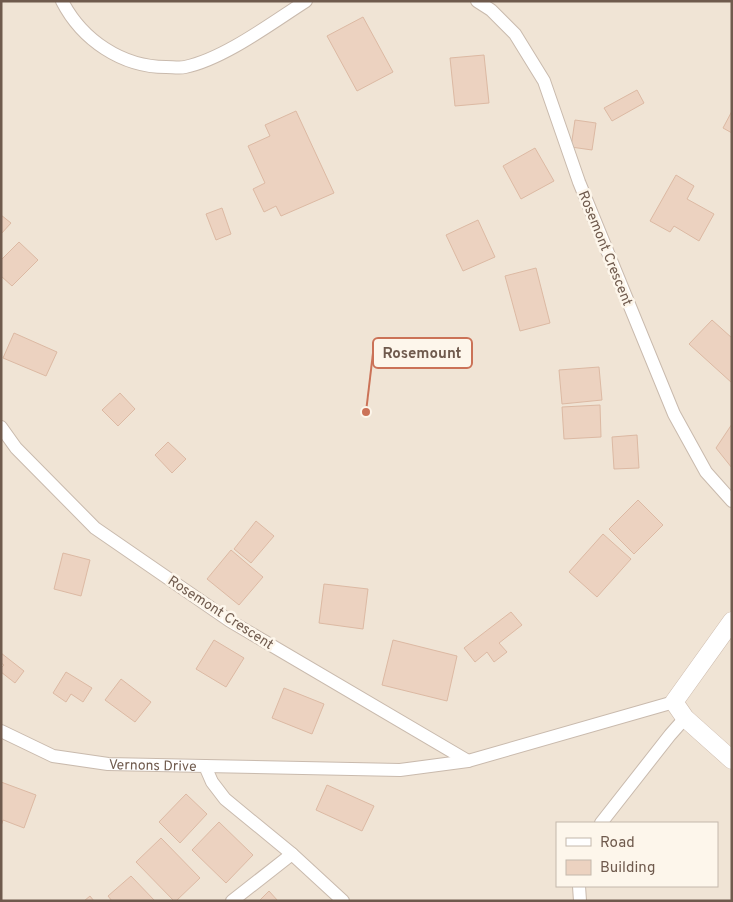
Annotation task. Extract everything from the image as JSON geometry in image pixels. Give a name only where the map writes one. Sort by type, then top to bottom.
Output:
[{"type":"street","points":[[62,1],[89,37],[118,57],[151,67],[185,67],[223,53],[306,1]]},
{"type":"street","name":"Rosemont Crescent","points":[[477,1],[491,10],[515,34],[544,81],[579,182],[674,414],[706,472],[732,501]]},
{"type":"street","name":"Rosemont Crescent","points":[[1,427],[16,448],[95,528],[230,621],[468,761]]},
{"type":"street","points":[[205,766],[400,770],[468,761],[674,702],[732,621]]},
{"type":"street","points":[[674,702],[685,718],[732,760]]},
{"type":"street","points":[[602,822],[685,718]]},
{"type":"street","name":"Vernons Drive","points":[[1,730],[53,756],[108,764],[205,766],[212,782],[225,799],[292,854],[342,901]]},
{"type":"street","points":[[232,901],[292,854]]},
{"type":"street","points":[[579,887],[580,901]]},
{"type":"shaded area","points":[[1,1],[732,1],[732,901],[1,901]]},
{"type":"building","points":[[363,17],[393,72],[357,91],[327,36]]},
{"type":"building","points":[[484,55],[489,103],[455,106],[450,58]]},
{"type":"building","points":[[637,90],[644,103],[612,121],[604,108]]},
{"type":"building","points":[[296,111],[334,193],[281,216],[276,206],[264,212],[253,189],[265,183],[248,146],[270,136],[265,125]]},
{"type":"building","points":[[732,111],[732,133],[723,128]]},
{"type":"building","points":[[575,120],[596,123],[592,150],[571,147]]},
{"type":"building","points":[[535,148],[554,181],[521,199],[503,166]]},
{"type":"building","points":[[676,175],[694,186],[687,199],[714,214],[699,241],[674,226],[670,232],[650,221]]},
{"type":"building","points":[[222,208],[231,234],[216,240],[206,214]]},
{"type":"building","points":[[1,215],[11,223],[1,234]]},
{"type":"building","points":[[478,220],[495,257],[463,271],[446,235]]},
{"type":"building","points":[[19,242],[38,260],[12,286],[1,276],[1,260]]},
{"type":"building","points":[[536,268],[550,323],[520,331],[505,276]]},
{"type":"building","points":[[712,320],[732,338],[732,383],[689,344]]},
{"type":"building","points":[[14,333],[57,352],[46,376],[3,358]]},
{"type":"building","points":[[599,367],[602,400],[562,404],[559,370]]},
{"type":"building","points":[[120,393],[135,409],[118,426],[102,410]]},
{"type":"building","points":[[600,405],[601,437],[564,439],[562,407]]},
{"type":"building","points":[[732,424],[732,468],[716,448]]},
{"type":"building","points":[[637,435],[639,468],[614,469],[612,437]]},
{"type":"building","points":[[168,442],[186,459],[172,473],[155,455]]},
{"type":"building","points":[[638,500],[663,525],[634,554],[609,529]]},
{"type":"building","points":[[256,521],[274,536],[251,563],[234,549]]},
{"type":"building","points":[[603,534],[631,559],[597,597],[569,572]]},
{"type":"building","points":[[231,550],[263,577],[239,605],[207,579]]},
{"type":"building","points":[[63,553],[90,560],[81,596],[54,589]]},
{"type":"building","points":[[324,584],[368,589],[363,629],[319,623]]},
{"type":"building","points":[[511,612],[522,625],[499,643],[507,652],[494,662],[487,652],[475,662],[464,648]]},
{"type":"building","points":[[214,640],[244,658],[226,687],[196,669]]},
{"type":"building","points":[[393,640],[457,656],[447,701],[382,685]]},
{"type":"building","points":[[1,653],[24,671],[15,683],[1,672],[1,668],[4,665],[1,663]]},
{"type":"building","points":[[66,672],[92,688],[83,702],[71,694],[66,702],[53,693]]},
{"type":"building","points":[[121,679],[151,702],[135,722],[105,700]]},
{"type":"building","points":[[284,688],[324,704],[312,734],[272,718]]},
{"type":"building","points":[[1,782],[36,795],[24,828],[3,820],[1,826]]},
{"type":"building","points":[[327,785],[374,806],[362,831],[316,810]]},
{"type":"building","points":[[186,794],[207,814],[180,843],[159,822]]},
{"type":"building","points":[[219,822],[253,855],[226,883],[192,850]]},
{"type":"building","points":[[161,838],[200,878],[176,901],[136,862]]},
{"type":"building","points":[[131,876],[155,901],[112,901],[108,896]]},
{"type":"building","points":[[269,891],[278,901],[259,901]]},
{"type":"building","points":[[90,896],[94,901],[84,901]]},
{"type":"place","name":"Rosemount","points":[[366,412]]}]
